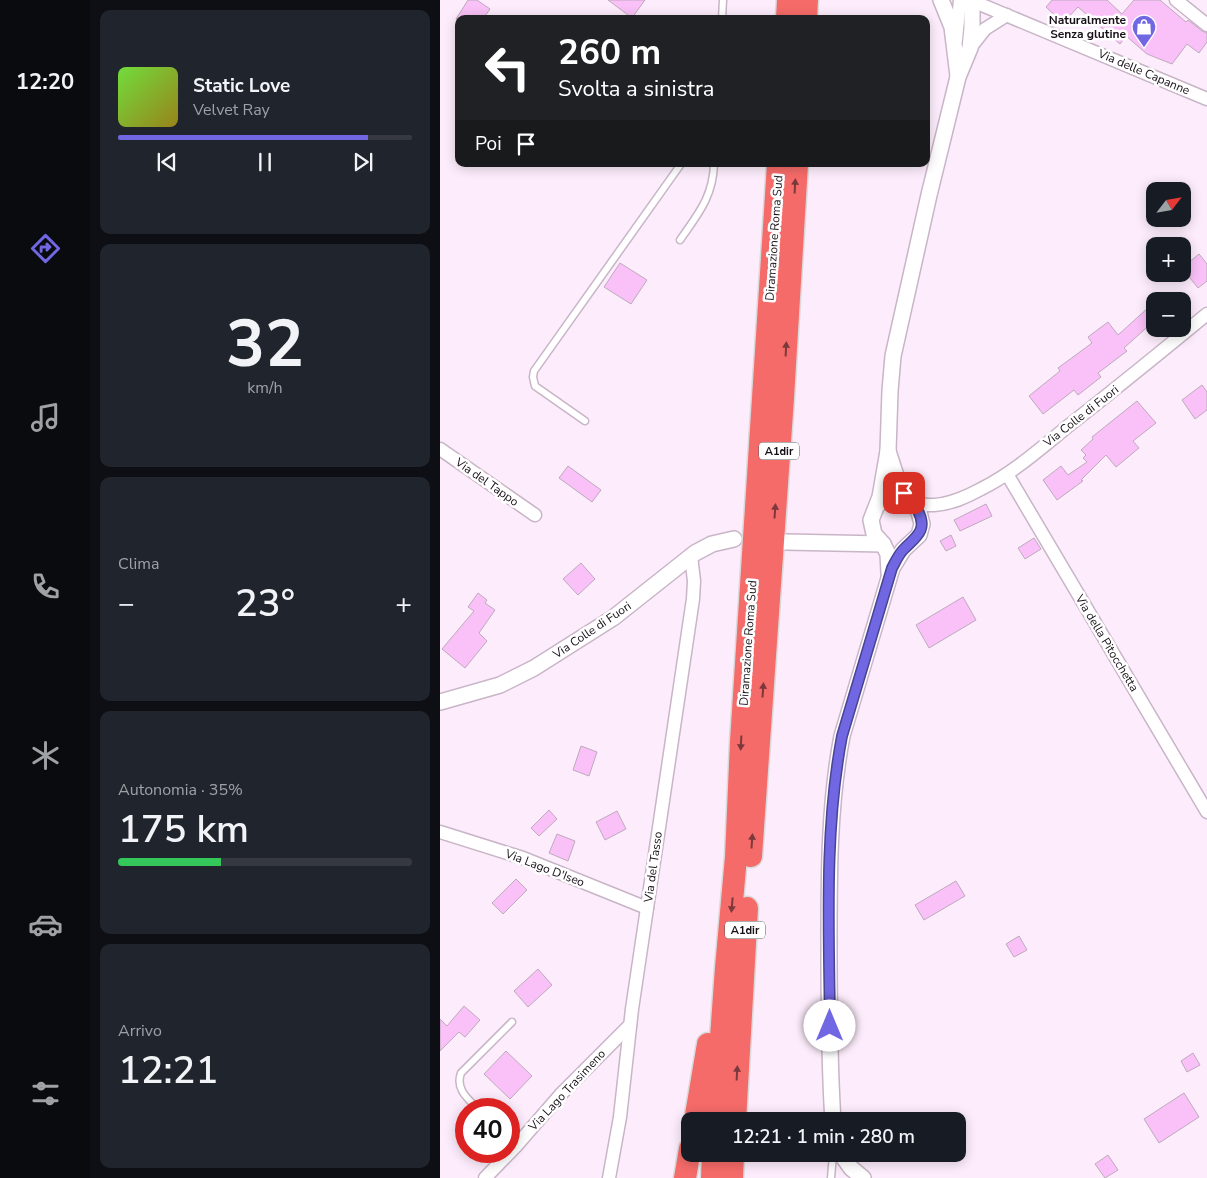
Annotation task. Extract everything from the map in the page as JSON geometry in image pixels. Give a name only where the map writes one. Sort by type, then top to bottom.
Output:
[{"type":"highway","points":[[787,15],[788,0]]},
{"type":"highway","points":[[806,15],[807,0]]},
{"type":"highway","name":"Diramazione Roma Sud","points":[[716,1112],[736,857],[743,713],[778,167]]},
{"type":"highway","name":"Diramazione Roma Sud","points":[[735,1112],[742,963],[760,739],[797,167]]},
{"type":"highway","points":[[696,1112],[711,1024],[726,968]]},
{"type":"highway","points":[[685,1178],[688,1162]]},
{"type":"highway","points":[[712,1178],[713,1162]]},
{"type":"highway","points":[[732,1178],[733,1162]]},
{"type":"street","points":[[940,0],[948,16],[955,44],[958,77]]},
{"type":"street","points":[[955,44],[969,0]]},
{"type":"street","points":[[969,0],[972,28],[970,48]]},
{"type":"street","name":"Via delle Capanne","points":[[969,0],[1207,99]]},
{"type":"street","points":[[1176,0],[1207,25]]},
{"type":"street","points":[[888,584],[890,560],[883,544],[874,534],[873,515],[880,497],[888,451],[890,382],[895,344],[958,77],[970,48],[985,29],[1007,16]]},
{"type":"street","name":"Via Colle di Fuori","points":[[922,524],[934,512],[946,504],[977,491],[1007,474],[1207,314]]},
{"type":"street","name":"Via del Tappo","points":[[440,449],[535,515]]},
{"type":"street","points":[[785,542],[883,544],[896,548],[911,544],[918,535],[922,524],[919,512],[899,485],[888,451]]},
{"type":"street","name":"Via della Pitocchetta","points":[[1007,474],[1207,812]]},
{"type":"street","points":[[840,544],[859,536],[879,504],[891,498],[911,502]]},
{"type":"street","name":"Via Colle di Fuori","points":[[911,502],[929,506],[946,504]]},
{"type":"street","name":"Via Colle di Fuori","points":[[440,702],[492,688],[534,668],[613,618],[691,556],[712,544],[734,540]]},
{"type":"street","points":[[832,1112],[830,1073],[829,856],[833,797],[842,736],[888,584],[896,561],[906,546]]},
{"type":"street","name":"Via del Tasso","points":[[609,1178],[620,1117],[630,1025],[693,599],[694,581],[691,556]]},
{"type":"street","name":"Via Lago D'Iseo","points":[[440,832],[523,858],[648,908]]},
{"type":"street","name":"Via Lago Trasimeno","points":[[520,1135],[630,1025]]},
{"type":"street","points":[[847,1162],[864,1178]]},
{"type":"street","name":"Via Lago Trasimeno","points":[[485,1178],[497,1163]]},
{"type":"lane","points":[[722,15],[723,0]]},
{"type":"lane","points":[[585,421],[535,386],[532,377],[534,371],[679,167]]},
{"type":"lane","points":[[680,240],[708,198],[714,167]]},
{"type":"lane","points":[[468,1098],[461,1091],[458,1082],[460,1074],[512,1022]]},
{"type":"lane","points":[[831,1178],[832,1162]]},
{"type":"building","points":[[468,0],[477,0],[490,9],[486,15],[459,15]]},
{"type":"building","points":[[608,0],[645,0],[634,15],[628,15]]},
{"type":"building","points":[[1052,0],[1107,0],[1122,14],[1134,0],[1160,0],[1186,22],[1188,20],[1207,33],[1207,42],[1199,53],[1187,44],[1172,64],[1147,54],[1126,36],[1120,44],[1078,7],[1063,23],[1046,7]]},
{"type":"building","points":[[1199,254],[1207,264],[1207,281],[1198,288],[1191,279],[1191,261]]},
{"type":"building","points":[[620,263],[647,280],[631,304],[604,287]]},
{"type":"building","points":[[1146,310],[1146,328],[1124,348],[1127,351],[1098,373],[1101,377],[1078,395],[1074,390],[1043,414],[1029,396],[1060,371],[1058,368],[1092,343],[1088,337],[1108,322],[1118,335]]},
{"type":"building","points":[[1202,385],[1207,392],[1207,410],[1195,419],[1182,400]]},
{"type":"building","points":[[1137,401],[1156,423],[1133,441],[1139,448],[1116,467],[1106,455],[1081,480],[1083,481],[1057,500],[1043,480],[1061,466],[1068,475],[1087,462],[1083,458],[1086,455],[1081,450],[1093,439],[1092,437]]},
{"type":"building","points":[[568,466],[601,490],[592,502],[559,478]]},
{"type":"building","points":[[986,504],[992,516],[960,531],[954,520]]},
{"type":"building","points":[[951,535],[956,546],[946,551],[940,541]]},
{"type":"building","points":[[1034,538],[1041,549],[1025,559],[1018,548]]},
{"type":"building","points":[[581,563],[595,579],[578,595],[563,579]]},
{"type":"building","points":[[478,593],[487,600],[485,603],[495,610],[479,633],[487,641],[465,668],[442,649],[474,611],[468,607]]},
{"type":"building","points":[[963,597],[976,620],[929,648],[916,625]]},
{"type":"building","points":[[581,746],[597,752],[589,776],[573,770]]},
{"type":"building","points":[[549,810],[557,819],[539,836],[531,828]]},
{"type":"building","points":[[617,811],[626,829],[605,840],[596,822]]},
{"type":"building","points":[[557,834],[575,841],[568,861],[549,853]]},
{"type":"building","points":[[516,879],[527,890],[503,914],[492,903]]},
{"type":"building","points":[[956,881],[965,896],[924,920],[915,905]]},
{"type":"building","points":[[1019,936],[1027,950],[1014,957],[1006,944]]},
{"type":"building","points":[[538,969],[552,985],[528,1007],[514,991]]},
{"type":"building","points":[[464,1006],[480,1020],[465,1037],[459,1032],[440,1051],[440,1019],[447,1026]]},
{"type":"building","points":[[506,1051],[532,1076],[509,1098],[484,1074]]},
{"type":"building","points":[[1193,1053],[1200,1065],[1187,1072],[1181,1061]]},
{"type":"building","points":[[1184,1093],[1199,1117],[1159,1143],[1144,1119]]},
{"type":"building","points":[[1108,1155],[1118,1170],[1105,1178],[1095,1164]]},
{"type":"place","name":"Naturalmente Senza glutine","points":[[1144,48]]},
{"type":"route","points":[[830,1026],[829,856],[838,759],[842,736],[892,568],[906,546],[915,540],[922,524],[917,508],[904,493]]}]
